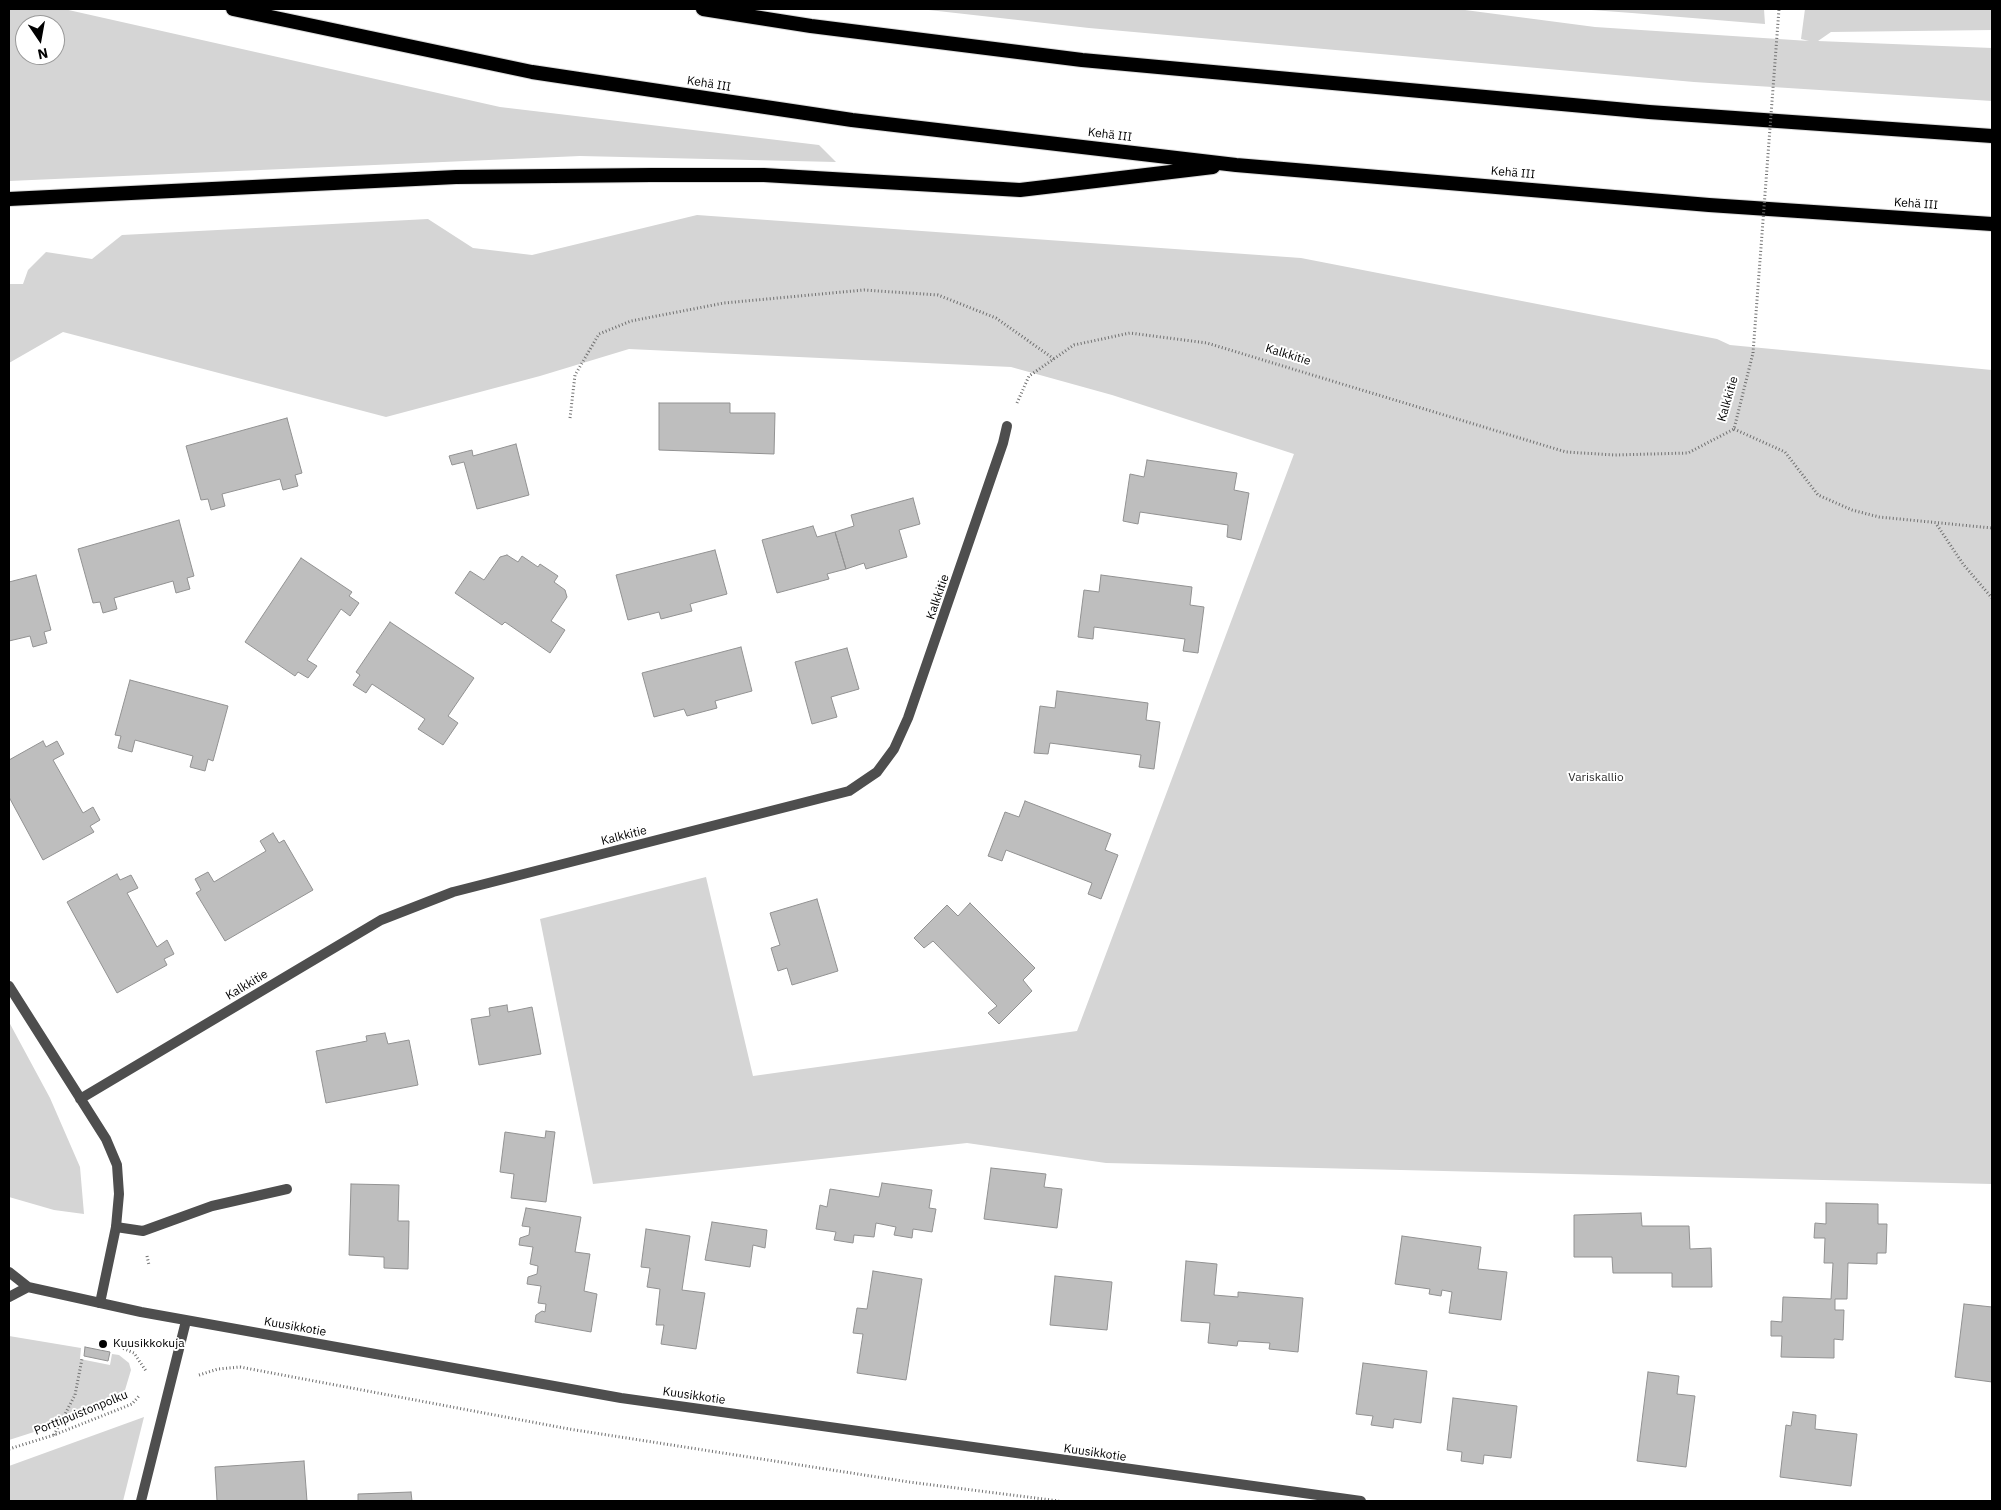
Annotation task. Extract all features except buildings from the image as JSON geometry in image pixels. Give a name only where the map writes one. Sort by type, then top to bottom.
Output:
[{"type":"highway","name":"Kehä III","points":[[233,9],[532,72],[852,120],[1236,165],[1709,205],[1992,224]]},
{"type":"highway","points":[[703,9],[821,28],[1150,66],[1649,112],[1992,136]]},
{"type":"highway","points":[[9,198],[456,177],[622,175],[764,175],[1020,190],[1236,165]]},
{"type":"street","name":"Kalkkitie","points":[[80,1099],[381,920],[454,892],[849,791],[877,772],[894,749],[908,718],[984,500],[1007,426]]},
{"type":"street","points":[[9,986],[106,1138],[117,1165],[119,1194],[116,1227],[100,1304]]},
{"type":"street","points":[[116,1227],[143,1231],[212,1206],[287,1189]]},
{"type":"street","name":"Kuusikkotie","points":[[9,1272],[28,1287],[100,1304],[621,1398],[1361,1501]]},
{"type":"street","points":[[9,1297],[28,1287]]},
{"type":"street","points":[[141,1501],[170,1378],[186,1321]]},
{"type":"path","name":"Kalkkitie","points":[[1007,426],[1028,376],[1074,345],[1130,333],[1207,343],[1566,452],[1615,455],[1688,453],[1734,430],[1754,353],[1779,9]]},
{"type":"path","points":[[570,418],[575,375],[599,334],[631,321],[724,303],[864,290],[938,294],[996,318],[1054,359]]},
{"type":"path","points":[[1734,430],[1785,452],[1818,495],[1879,518],[1937,525],[1992,528]]},
{"type":"path","points":[[1937,525],[1963,564],[1992,598]]},
{"type":"path","points":[[120,1347],[134,1353],[147,1373]]},
{"type":"path","points":[[54,1435],[75,1395],[82,1359]]},
{"type":"path","points":[[170,1378],[192,1378],[218,1369],[240,1367],[569,1429],[909,1482],[1059,1501]]},
{"type":"path","name":"Porttipuistonpolku","points":[[9,1450],[54,1435],[132,1404],[142,1392]]},
{"type":"green space","points":[[9,9],[64,9],[500,107],[819,145],[836,162],[580,156],[9,181]]},
{"type":"green space","points":[[920,9],[1465,10],[1595,27],[1809,41],[1801,39],[1805,9],[1992,9],[1992,30],[1831,32],[1818,41],[1992,48],[1992,101],[1694,82],[1089,28]]},
{"type":"green space","points":[[1578,9],[1764,9],[1765,24],[1632,13]]},
{"type":"green space","name":"Variskallio","points":[[697,215],[1301,258],[1717,339],[1730,345],[1992,370],[1992,1184],[1106,1163],[967,1143],[593,1184],[540,919],[706,877],[753,1076],[1077,1031],[1294,454],[1112,395],[1011,367],[629,349],[540,376],[386,417],[63,332],[9,363],[9,284],[23,284],[28,270],[46,252],[92,259],[122,235],[428,219],[473,248],[532,255]]},
{"type":"green space","points":[[9,1022],[50,1098],[80,1167],[84,1214],[54,1210],[9,1197]]},
{"type":"green space","points":[[9,1336],[81,1348],[80,1359],[110,1365],[112,1354],[119,1355],[129,1363],[131,1370],[125,1390],[114,1400],[9,1440]]},
{"type":"green space","points":[[144,1417],[123,1501],[9,1501],[9,1466]]},
{"type":"place","name":"Kuusikkokuja","points":[[103,1344]]}]
